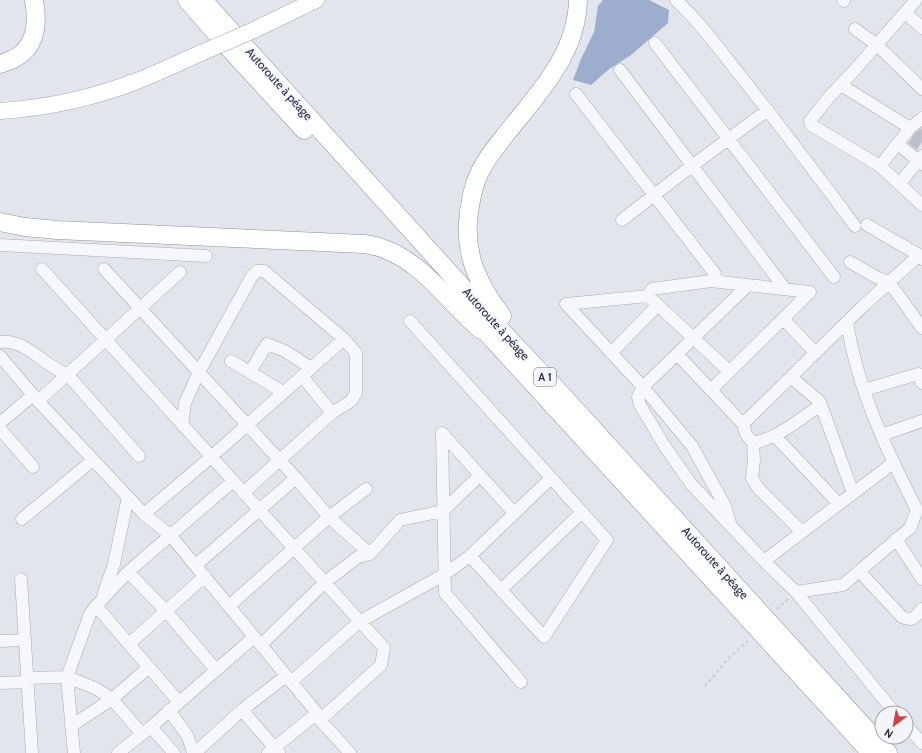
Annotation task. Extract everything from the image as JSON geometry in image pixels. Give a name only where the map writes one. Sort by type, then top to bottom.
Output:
[{"type":"highway","points":[[0,64],[16,58],[28,47],[34,37],[37,16],[34,0]]},
{"type":"highway","name":"A 1","points":[[186,0],[440,278],[495,342],[871,753]]},
{"type":"highway","name":"Autoroute à péage","points":[[203,0],[512,342],[888,753]]},
{"type":"highway","points":[[563,396],[554,379],[540,360],[504,319],[480,282],[473,264],[468,243],[468,221],[471,196],[479,174],[490,154],[541,90],[557,67],[571,40],[575,29],[578,0]]},
{"type":"highway","points":[[0,222],[24,227],[57,230],[272,239],[364,244],[377,247],[397,255],[418,270],[466,317],[495,342]]},
{"type":"main road","points":[[0,111],[49,105],[90,96],[136,81],[254,30],[316,0]]},
{"type":"street","points":[[676,0],[699,24],[861,225],[921,257],[889,282],[743,424]]},
{"type":"street","points":[[916,0],[906,13],[829,97],[810,121],[811,124],[880,166],[922,205]]},
{"type":"street","points":[[906,13],[922,28]]},
{"type":"street","points":[[854,29],[877,45],[922,89]]},
{"type":"street","points":[[655,43],[834,277]]},
{"type":"street","points":[[620,70],[783,286]]},
{"type":"street","points":[[841,85],[910,128]]},
{"type":"street","points":[[576,94],[715,274]]},
{"type":"street","points":[[622,220],[692,165],[768,110]]},
{"type":"street","points":[[880,166],[910,128],[922,118]]},
{"type":"street","points":[[898,144],[921,160],[900,183]]},
{"type":"street","points":[[0,244],[206,256]]},
{"type":"street","points":[[850,262],[876,277],[889,282],[922,328]]},
{"type":"street","points":[[42,269],[324,584],[384,648],[381,665],[319,717],[274,751],[242,710]]},
{"type":"street","points":[[104,269],[296,478],[329,517],[370,554]]},
{"type":"street","points":[[182,425],[185,403],[199,372],[252,276],[257,271],[264,271],[344,338],[356,353],[356,393],[351,401],[332,413],[243,493]]},
{"type":"street","points":[[0,423],[67,374],[180,272]]},
{"type":"street","points":[[648,296],[652,289],[711,281],[810,292],[711,390]]},
{"type":"street","points":[[747,286],[643,387],[638,397],[640,405],[664,445],[692,484],[764,561],[796,592],[888,705]]},
{"type":"street","points":[[729,371],[648,296],[566,304],[643,387],[692,446],[725,506],[731,526]]},
{"type":"street","points":[[611,353],[658,305]]},
{"type":"street","points":[[782,319],[816,353]]},
{"type":"street","points":[[410,321],[607,540],[544,637],[470,556]]},
{"type":"street","points":[[796,592],[843,585],[910,528],[917,510],[893,463],[864,390],[851,346],[847,322]]},
{"type":"street","points":[[144,514],[211,458],[246,424],[344,338]]},
{"type":"street","points":[[0,342],[8,341],[27,349],[56,371],[67,374],[139,456]]},
{"type":"street","points":[[250,372],[267,344],[285,351],[311,368]]},
{"type":"street","points":[[677,354],[743,424],[746,434],[753,443],[754,460],[752,478],[758,488],[802,532]]},
{"type":"street","points":[[0,356],[35,398],[144,514],[171,536],[350,753]]},
{"type":"street","points":[[231,361],[283,392]]},
{"type":"street","points":[[864,390],[918,374],[922,383]]},
{"type":"street","points":[[302,376],[332,413]]},
{"type":"street","points":[[791,377],[820,402],[853,493]]},
{"type":"street","points":[[753,443],[775,436],[821,405]]},
{"type":"street","points":[[882,435],[922,421]]},
{"type":"street","points":[[0,429],[33,467]]},
{"type":"street","points":[[514,513],[442,433],[445,574],[444,593],[521,682]]},
{"type":"street","points":[[775,436],[839,504]]},
{"type":"street","points":[[22,519],[93,460]]},
{"type":"street","points":[[764,561],[893,463]]},
{"type":"street","points":[[118,753],[216,670],[257,641],[358,557],[370,554],[400,520],[443,511],[480,475]]},
{"type":"street","points":[[196,565],[296,478]]},
{"type":"street","points":[[169,710],[188,737],[194,753],[242,710],[288,679],[359,622],[445,574],[470,556],[551,478]]},
{"type":"street","points":[[74,753],[70,726],[67,677],[90,614],[128,572],[233,481]]},
{"type":"street","points":[[229,606],[329,517],[366,489]]},
{"type":"street","points":[[99,603],[114,564],[128,497]]},
{"type":"street","points":[[501,590],[582,512]]},
{"type":"street","points":[[896,539],[922,579]]},
{"type":"street","points":[[859,571],[902,617],[908,620],[915,618],[922,609]]},
{"type":"street","points":[[128,572],[166,612],[216,670]]},
{"type":"street","points":[[129,644],[205,576]]},
{"type":"street","points":[[21,579],[32,753]]},
{"type":"street","points":[[99,603],[129,644],[179,702]]},
{"type":"street","points":[[0,641],[25,640]]},
{"type":"street","points":[[70,726],[112,699],[149,667]]},
{"type":"street","points":[[0,683],[67,677],[95,688],[112,699],[174,753]]},
{"type":"street","points":[[914,734],[922,743]]},
{"type":"path","points":[[777,608],[796,592]]},
{"type":"path","points":[[705,686],[730,657],[748,640]]},
{"type":"water","points":[[603,0],[649,0],[669,10],[668,23],[631,55],[608,70],[591,85],[573,80],[594,32],[598,6]]},
{"type":"building","points":[[922,128],[922,142],[917,150],[908,143],[915,133]]}]
